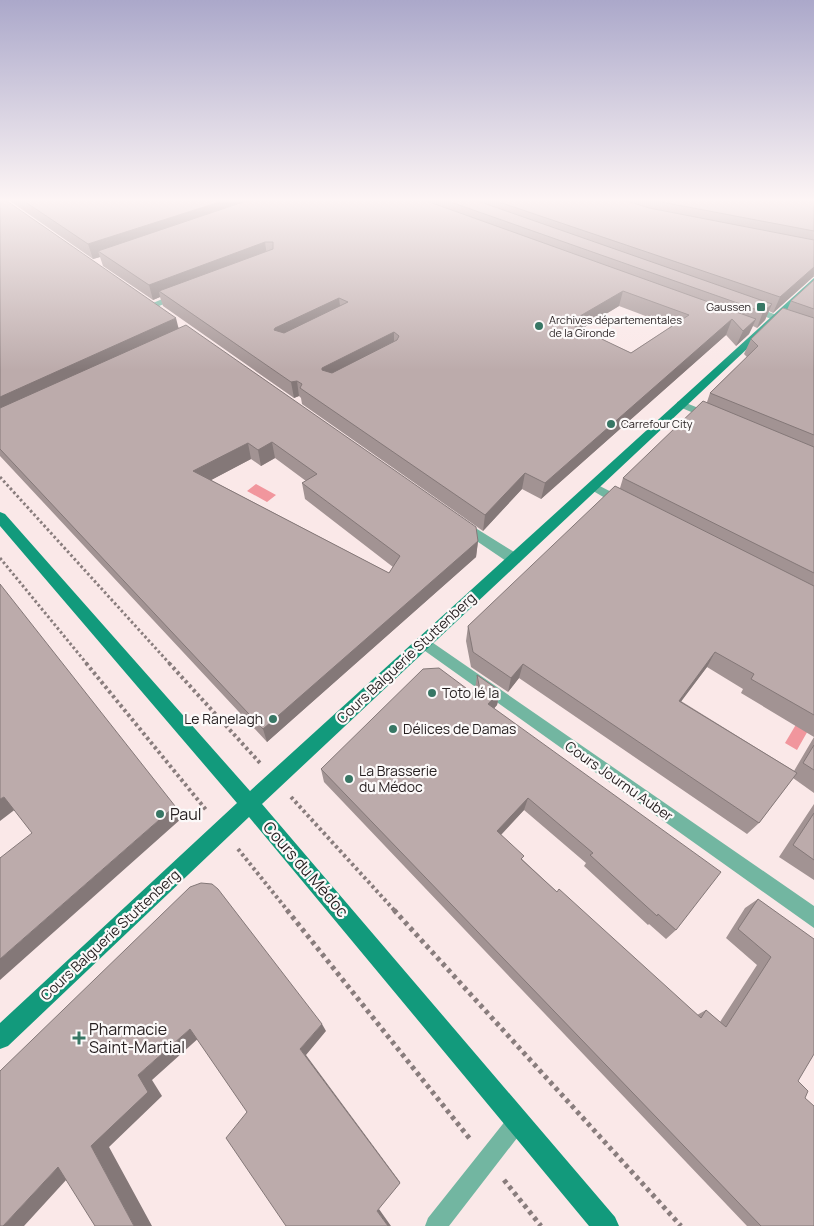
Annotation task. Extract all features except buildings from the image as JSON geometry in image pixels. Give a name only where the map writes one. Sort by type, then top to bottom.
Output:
[{"type":"main road","name":"Cours Balguerie Stuttenberg","points":[[0,1038],[222,829],[681,404],[752,330],[775,317],[814,281]]},
{"type":"main road","name":"Cours du Médoc","points":[[0,517],[250,804],[444,1031],[517,1122],[606,1226]]},
{"type":"street","points":[[151,306],[189,291]]},
{"type":"street","points":[[740,304],[814,332]]},
{"type":"street","points":[[681,404],[721,421]]},
{"type":"street","points":[[454,519],[514,559]]},
{"type":"street","name":"Cours Journu Auber","points":[[423,642],[814,918]]},
{"type":"lane","points":[[592,486],[635,509]]},
{"type":"lane","points":[[436,1226],[517,1122]]},
{"type":"path","points":[[0,477],[681,1226]]},
{"type":"path","points":[[0,558],[222,829],[541,1226]]},
{"type":"shaded area","points":[[256,484],[276,495],[267,502],[247,491]]},
{"type":"shaded area","points":[[804,711],[814,720],[797,750],[785,743]]},
{"type":"place","name":"Gaussen","points":[[761,307]]},
{"type":"place","name":"Archives départementales de la Gironde","points":[[539,326]]},
{"type":"place","name":"Carrefour City","points":[[611,424]]},
{"type":"place","name":"Toto lé la","points":[[432,693]]},
{"type":"place","name":"Le Ranelagh","points":[[273,719]]},
{"type":"place","name":"Délices de Damas","points":[[393,729]]},
{"type":"place","name":"La Brasserie du Médoc","points":[[349,779]]},
{"type":"place","name":"Paul","points":[[160,814]]},
{"type":"place","name":"Pharmacie Saint-Martial","points":[[79,1038]]}]
